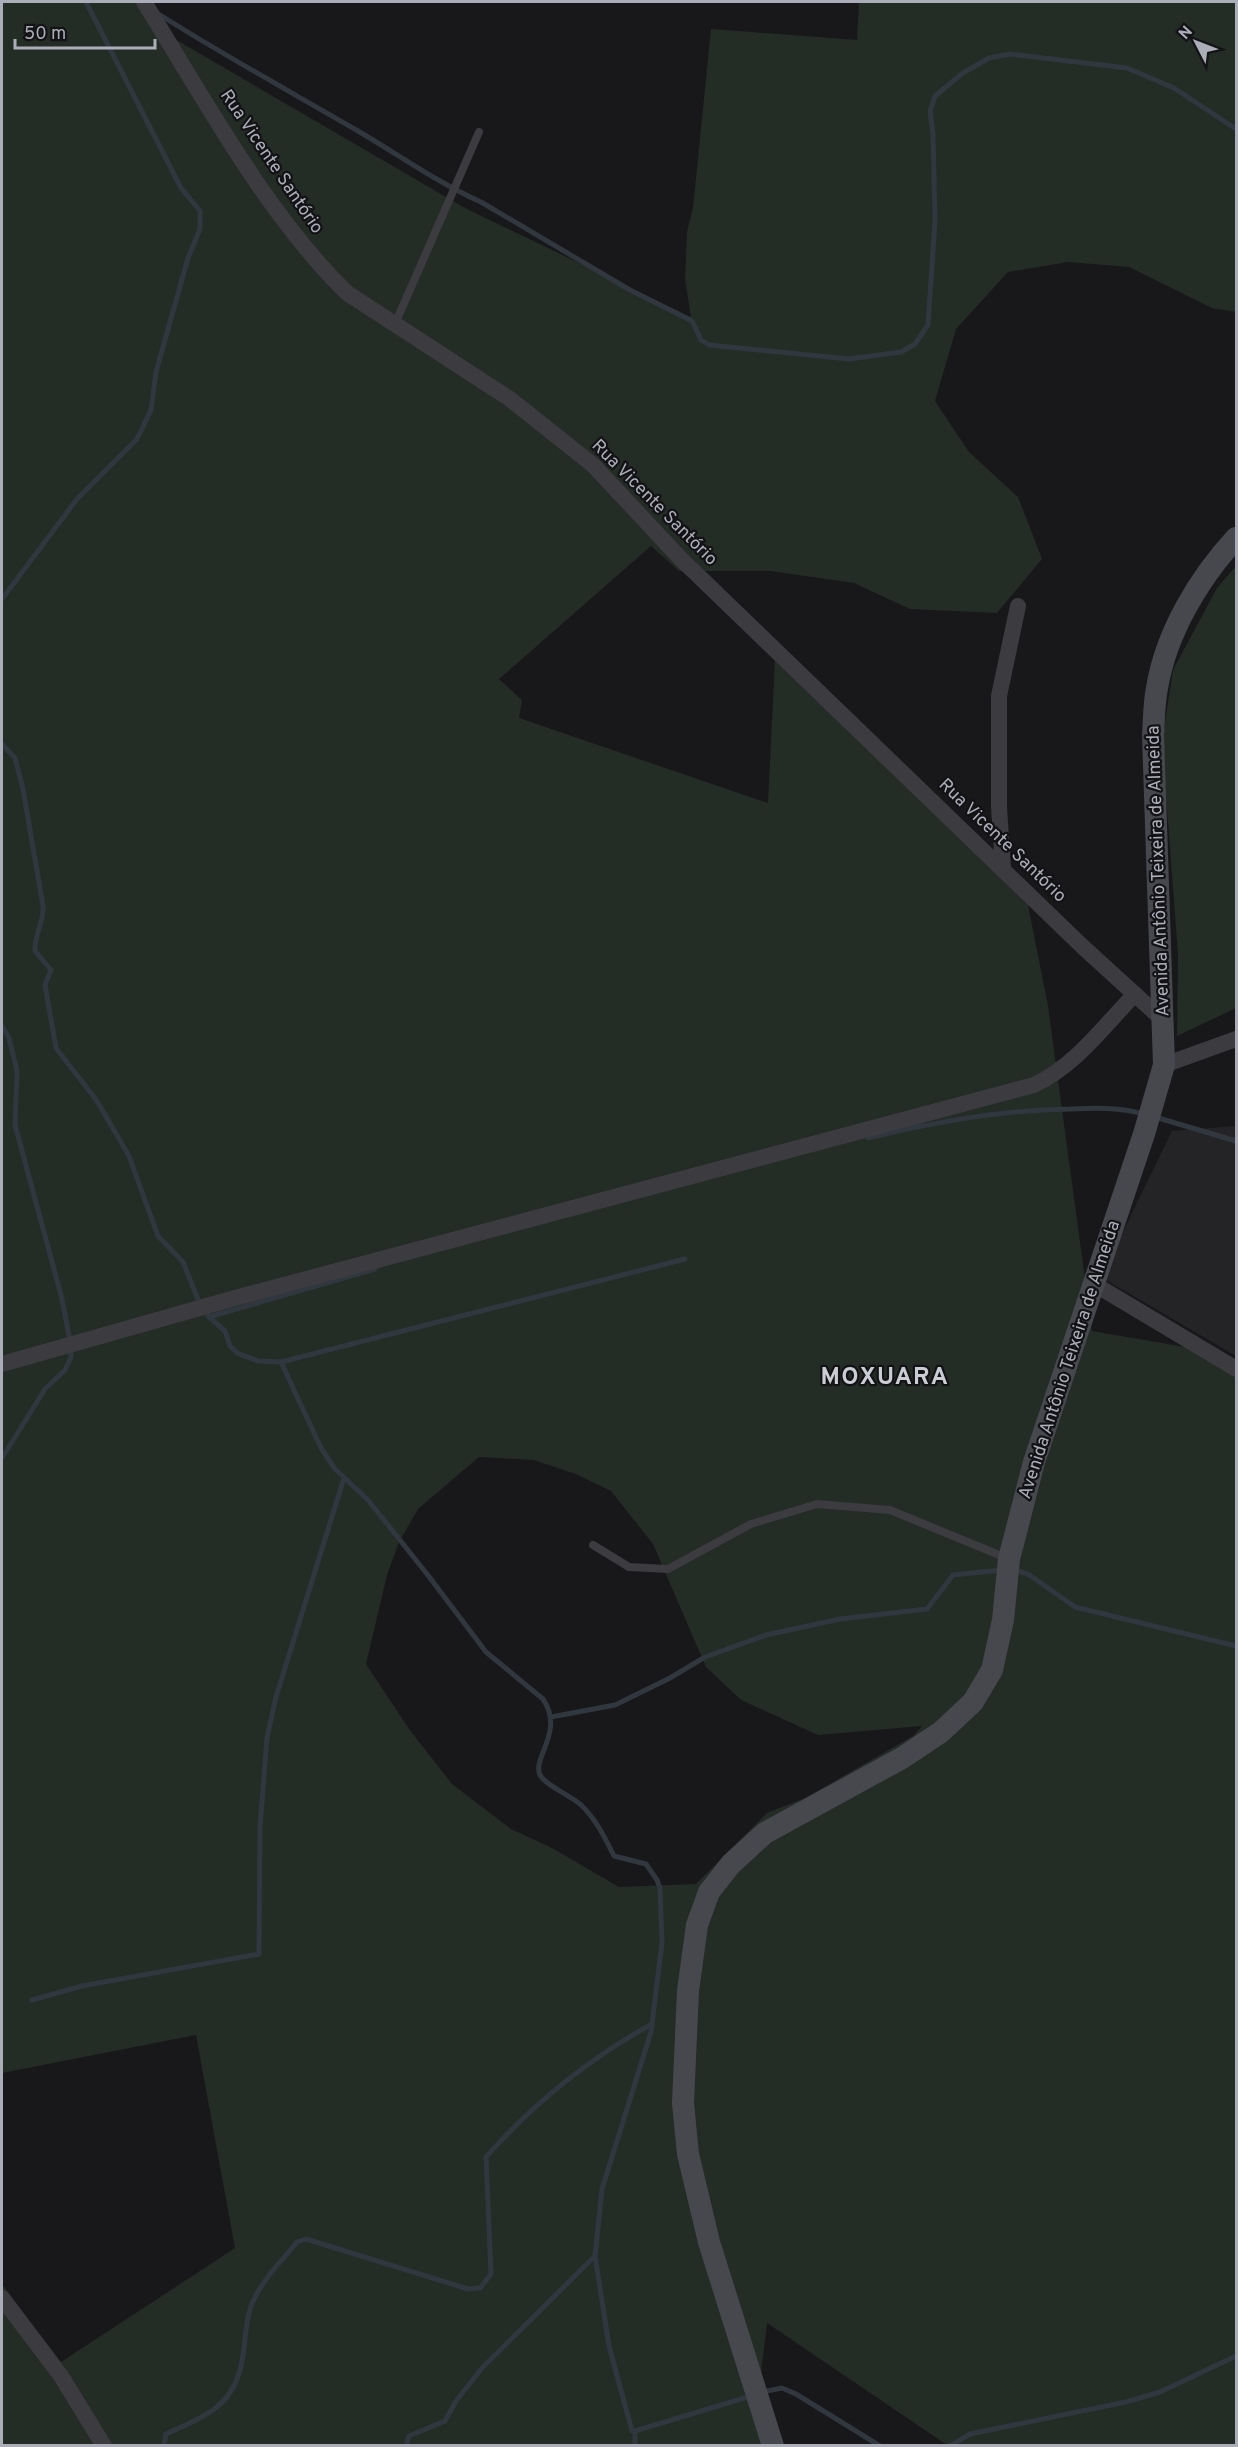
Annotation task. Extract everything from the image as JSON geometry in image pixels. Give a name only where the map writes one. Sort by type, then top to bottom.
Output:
[{"type":"street","name":"Rua Vicente Santório","points":[[144,2],[231,142],[286,224],[347,293],[510,399],[593,465],[681,559],[1163,1020]]},
{"type":"street","name":"Avenida Antônio Teixeira de Almeida","points":[[773,2445],[709,2242],[688,2154],[683,2103],[688,1991],[697,1925],[709,1892],[730,1864],[765,1833],[902,1758],[941,1732],[973,1702],[993,1670],[1003,1620],[1010,1559],[1034,1462],[1144,1134],[1164,1065],[1153,735],[1157,688],[1171,637],[1198,588],[1236,538]]},
{"type":"street","points":[[1003,868],[999,807],[999,696],[1018,606]]},
{"type":"street","points":[[2,1364],[246,1295],[1034,1085],[1052,1076],[1068,1064],[1135,994]]},
{"type":"street","points":[[1164,1065],[1236,1039]]},
{"type":"street","points":[[1094,1284],[1236,1369]]},
{"type":"street","points":[[2,2298],[61,2376],[104,2445]]},
{"type":"lane","points":[[395,324],[479,132]]},
{"type":"lane","points":[[592,1545],[629,1566],[668,1569],[751,1524],[817,1504],[890,1510],[1010,1559]]},
{"type":"shaded area","points":[[2,2],[146,2],[161,31],[465,208],[691,317],[685,279],[687,232],[693,208],[711,29],[857,40],[859,2],[1236,2],[1236,312],[1212,308],[1129,267],[1068,262],[1008,272],[956,329],[935,401],[969,452],[1018,497],[1042,559],[997,613],[910,609],[854,583],[770,571],[679,571],[651,546],[499,679],[522,700],[519,718],[768,803],[775,659],[1028,905],[1048,1006],[1092,1331],[1197,1349],[1236,1375],[1236,2445],[947,2445],[767,2323],[758,2399],[766,2445],[2,2445],[2,2284],[61,2362],[235,2248],[196,2035],[2,2073]],"holes":[[[479,1457],[534,1460],[576,1474],[611,1491],[653,1544],[706,1667],[741,1700],[818,1735],[922,1726],[913,1736],[805,1798],[767,1813],[696,1884],[619,1887],[552,1848],[511,1829],[452,1784],[409,1729],[366,1664],[387,1575],[399,1542],[418,1509]]]},
{"type":"shaded area","points":[[1236,566],[1236,1008],[1177,1036],[1178,954],[1162,742],[1173,670],[1217,588]]},
{"type":"shaded area","points":[[1236,1126],[1236,1356],[1101,1277],[1172,1131]]},
{"type":"waterway","points":[[2,599],[77,499],[137,439],[151,410],[156,372],[188,258],[200,229],[200,211],[181,188],[86,2]]},
{"type":"waterway","points":[[157,13],[434,178],[481,202],[630,290],[692,321],[701,340],[709,345],[849,359],[901,352],[915,344],[928,325],[935,221],[933,134],[930,111],[935,96],[963,73],[989,58],[1010,54],[1127,68],[1174,88],[1236,129]]},
{"type":"waterway","points":[[2,744],[15,758],[23,789],[43,906],[35,951],[51,970],[45,985],[56,1048],[97,1101],[129,1156],[158,1236],[183,1262],[199,1302],[209,1317],[225,1331],[230,1346],[237,1353],[258,1361],[281,1362],[685,1259]]},
{"type":"waterway","points":[[2,1026],[9,1038],[17,1071],[15,1125],[61,1295],[71,1357],[65,1370],[45,1389],[2,1458]]},
{"type":"waterway","points":[[868,1138],[993,1114],[1098,1108],[1143,1114]]},
{"type":"waterway","points":[[1155,1117],[1236,1141]]},
{"type":"waterway","points":[[209,1317],[375,1269]]},
{"type":"waterway","points":[[281,1362],[321,1448],[335,1469],[368,1500],[486,1652],[543,1699],[551,1722],[550,1733],[540,1760],[540,1775],[586,1810],[600,1829],[614,1856],[646,1864],[660,1888],[662,1943],[651,2032],[602,2189],[595,2256],[609,2346],[632,2431],[635,2431],[635,2446]]},
{"type":"waterway","points":[[32,2000],[82,1986],[259,1954],[260,1827],[267,1738],[276,1697],[344,1478]]},
{"type":"waterway","points":[[551,1717],[615,1705],[670,1678],[705,1657],[766,1635],[840,1619],[927,1609],[953,1575],[1002,1570]]},
{"type":"waterway","points":[[1014,1570],[1028,1574],[1075,1607],[1236,1646]]},
{"type":"waterway","points":[[164,2446],[166,2434],[212,2411],[229,2395],[240,2370],[251,2306],[271,2272],[297,2242],[306,2239],[468,2289],[480,2288],[491,2274],[486,2157],[504,2137],[563,2083],[629,2037],[652,2024]]},
{"type":"waterway","points":[[406,2446],[409,2436],[445,2421],[456,2401],[482,2368],[595,2256]]},
{"type":"waterway","points":[[950,2446],[970,2434],[1126,2402],[1160,2392],[1236,2356]]},
{"type":"waterway","points":[[762,2392],[782,2388],[796,2394],[880,2446]]},
{"type":"waterway","points":[[635,2431],[751,2396]]},
{"type":"district","name":"MOXUARA","points":[[885,1378]]}]
